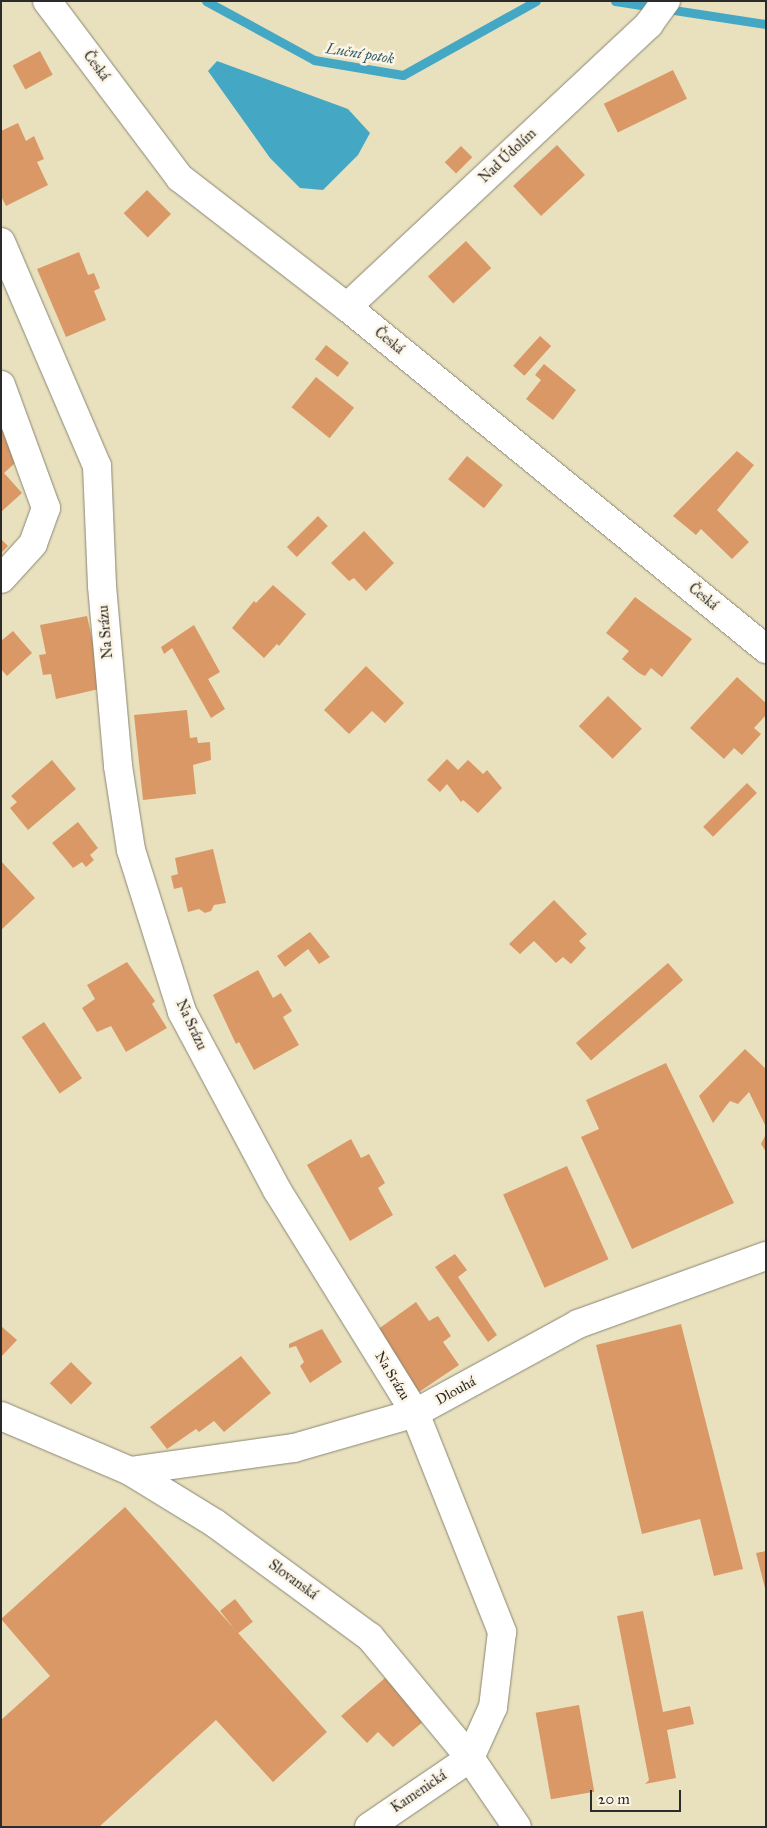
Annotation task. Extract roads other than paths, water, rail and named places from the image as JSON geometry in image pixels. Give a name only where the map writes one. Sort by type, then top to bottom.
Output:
[{"type":"street","name":"Česká","points":[[47,1],[180,178],[347,307],[766,649]]},
{"type":"street","name":"Nad Údolím","points":[[347,307],[649,24],[666,1]]},
{"type":"street","name":"Na Srázu","points":[[1,242],[97,466],[108,652],[118,766],[131,850],[182,1012],[277,1190],[415,1413],[502,1632],[492,1707],[470,1758]]},
{"type":"street","points":[[1,385],[46,508],[33,544],[1,580]]},
{"type":"street","name":"Dlouhá","points":[[130,1471],[294,1448],[415,1413],[578,1324],[766,1256]]},
{"type":"street","name":"Slovanská","points":[[1,1416],[130,1471],[216,1524],[370,1637],[470,1758],[516,1827]]},
{"type":"street","name":"Kamenická","points":[[369,1827],[470,1758]]},
{"type":"water","points":[[217,61],[348,109],[370,133],[358,155],[323,190],[300,188],[270,158],[208,71]]},
{"type":"waterway","name":"Luční potok","points":[[206,1],[314,60],[403,75],[536,1]]},
{"type":"waterway","name":"Luční potok","points":[[615,1],[766,24]]}]
